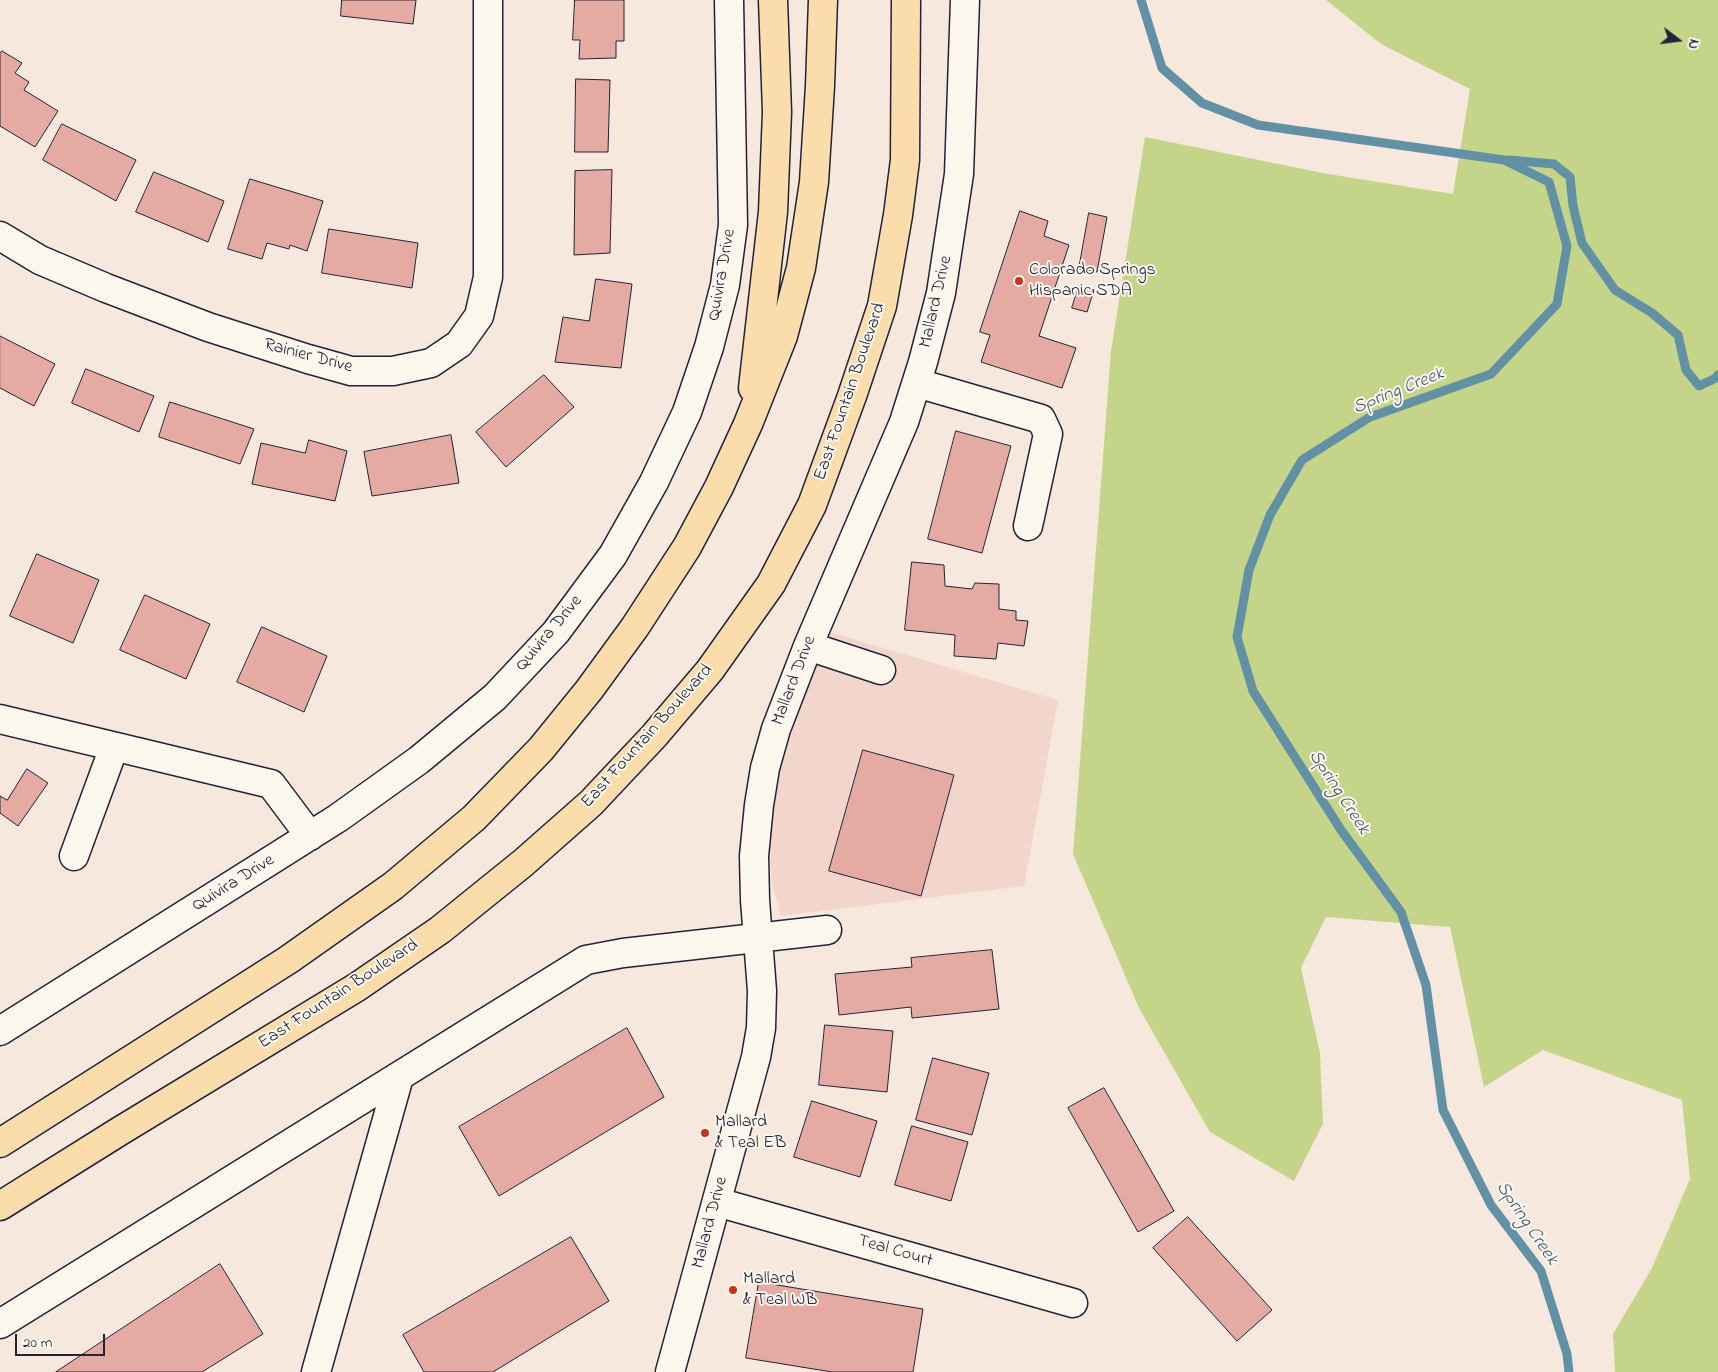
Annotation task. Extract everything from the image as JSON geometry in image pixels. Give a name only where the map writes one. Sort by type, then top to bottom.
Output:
[{"type":"highway","points":[[748,424],[773,212],[777,112],[774,0]]},
{"type":"highway","points":[[0,1143],[288,960],[393,886],[474,818],[541,749],[635,627],[687,547],[719,487],[748,424],[783,336],[801,268],[814,182],[823,0]]},
{"type":"highway","name":"East Fountain Boulevard","points":[[0,1206],[357,987],[440,930],[522,863],[591,803],[654,736],[710,670],[770,584],[812,505],[852,396],[882,306],[898,215],[905,160],[906,0]]},
{"type":"street","name":"Rainier Drive","points":[[0,236],[40,260],[106,288],[208,328],[308,359],[351,371],[393,371],[431,363],[460,344],[479,316],[488,277],[488,0]]},
{"type":"street","name":"Quivira Drive","points":[[0,1030],[338,818],[419,760],[495,697],[556,632],[613,555],[654,482],[687,412],[709,347],[725,284],[733,225],[729,0]]},
{"type":"street","name":"Mallard Drive","points":[[670,1372],[756,1057],[761,1028],[762,991],[754,856],[765,768],[776,730],[808,646],[897,439],[917,383],[941,293],[959,174],[965,0]]},
{"type":"street","points":[[917,383],[1041,419],[1048,434],[1028,526]]},
{"type":"street","points":[[808,646],[881,670]]},
{"type":"street","points":[[0,720],[271,784],[310,836]]},
{"type":"street","points":[[74,856],[114,747]]},
{"type":"street","points":[[0,1324],[586,960],[623,952],[827,930]]},
{"type":"street","points":[[316,1372],[398,1077]]},
{"type":"street","name":"Teal Court","points":[[717,1202],[1074,1303]]},
{"type":"shaded area","points":[[829,632],[1058,700],[1024,886],[781,916],[771,879],[770,829],[780,772],[798,711]]},
{"type":"green space","points":[[1326,0],[1718,0],[1718,1372],[1615,1372],[1613,1334],[1652,1268],[1690,1179],[1682,1100],[1543,1050],[1484,1087],[1450,927],[1326,917],[1301,968],[1320,1053],[1323,1124],[1294,1181],[1210,1132],[1139,1008],[1073,854],[1111,351],[1145,137],[1328,174],[1453,194],[1470,89],[1381,44]]},
{"type":"building","points":[[342,0],[416,0],[413,24],[341,16]]},
{"type":"building","points":[[575,0],[624,0],[624,41],[616,41],[616,58],[579,59],[580,40],[573,40]]},
{"type":"building","points":[[2,51],[22,63],[15,73],[29,82],[24,90],[58,111],[35,147],[0,126],[0,54]]},
{"type":"building","points":[[576,79],[610,80],[608,152],[575,152]]},
{"type":"building","points":[[62,124],[136,160],[116,201],[43,160]]},
{"type":"building","points":[[612,170],[610,253],[574,255],[575,171]]},
{"type":"building","points":[[154,172],[224,201],[208,242],[136,212]]},
{"type":"building","points":[[250,179],[323,201],[307,251],[290,245],[289,249],[267,243],[262,259],[228,249]]},
{"type":"building","points":[[1020,211],[1048,221],[1044,236],[1069,245],[1039,336],[1076,348],[1062,388],[981,362],[990,335],[980,332]]},
{"type":"building","points":[[1089,213],[1107,217],[1097,272],[1079,269]]},
{"type":"building","points":[[329,229],[418,243],[412,288],[322,273]]},
{"type":"building","points":[[596,279],[632,284],[621,368],[555,362],[563,317],[589,321]]},
{"type":"building","points":[[1079,286],[1094,290],[1087,312],[1072,308]]},
{"type":"building","points":[[0,336],[55,364],[34,406],[0,388]]},
{"type":"building","points":[[86,369],[154,396],[139,432],[72,403]]},
{"type":"building","points":[[544,375],[574,407],[506,467],[476,432]]},
{"type":"building","points":[[170,402],[254,429],[240,464],[159,437]]},
{"type":"building","points":[[956,431],[1011,446],[982,553],[928,539]]},
{"type":"building","points":[[451,435],[459,483],[372,496],[364,452]]},
{"type":"building","points":[[309,440],[347,451],[335,501],[252,484],[261,443],[305,453]]},
{"type":"building","points":[[37,554],[99,580],[73,643],[10,616]]},
{"type":"building","points":[[912,562],[944,565],[945,586],[972,589],[975,583],[999,584],[999,609],[1016,611],[1016,620],[1028,621],[1024,646],[998,643],[996,659],[954,656],[955,635],[905,630]]},
{"type":"building","points":[[145,595],[210,624],[186,679],[120,650]]},
{"type":"building","points":[[262,627],[327,656],[304,712],[237,682]]},
{"type":"building","points":[[863,750],[954,775],[921,896],[829,871]]},
{"type":"building","points":[[27,769],[48,783],[18,826],[0,813],[0,796],[7,800]]},
{"type":"building","points":[[992,950],[999,1009],[912,1018],[911,1007],[839,1015],[835,974],[912,967],[911,958]]},
{"type":"building","points":[[825,1025],[893,1031],[887,1092],[819,1085]]},
{"type":"building","points":[[627,1028],[664,1097],[499,1196],[459,1127]]},
{"type":"building","points":[[933,1058],[989,1073],[972,1135],[916,1120]]},
{"type":"building","points":[[1104,1088],[1174,1211],[1138,1232],[1068,1108]]},
{"type":"building","points":[[812,1101],[877,1121],[860,1177],[794,1157]]},
{"type":"building","points":[[912,1126],[968,1142],[951,1201],[895,1185]]},
{"type":"building","points":[[1188,1217],[1272,1310],[1237,1341],[1153,1248]]},
{"type":"building","points":[[571,1237],[609,1301],[493,1372],[424,1372],[403,1335]]},
{"type":"building","points":[[220,1264],[263,1334],[202,1372],[56,1372]]},
{"type":"building","points":[[759,1282],[923,1309],[913,1372],[832,1372],[746,1358]]},
{"type":"waterway","name":"Spring Creek","points":[[1141,0],[1162,68],[1202,103],[1258,125],[1504,160],[1549,182],[1567,246],[1557,304],[1491,374],[1370,417],[1302,460],[1270,515],[1249,570],[1237,637],[1253,691],[1341,830],[1401,912],[1426,985],[1443,1110],[1491,1205],[1541,1271],[1567,1354],[1569,1372]]},
{"type":"waterway","points":[[1509,160],[1554,164],[1570,177],[1573,206],[1582,243],[1615,290],[1652,313],[1678,335],[1686,370],[1699,386],[1716,378],[1718,375]]},
{"type":"place","name":"Colorado Springs Hispanic SDA","points":[[1019,281]]},
{"type":"place","name":"Mallard & Teal EB","points":[[705,1133]]},
{"type":"place","name":"Mallard & Teal WB","points":[[733,1290]]}]
